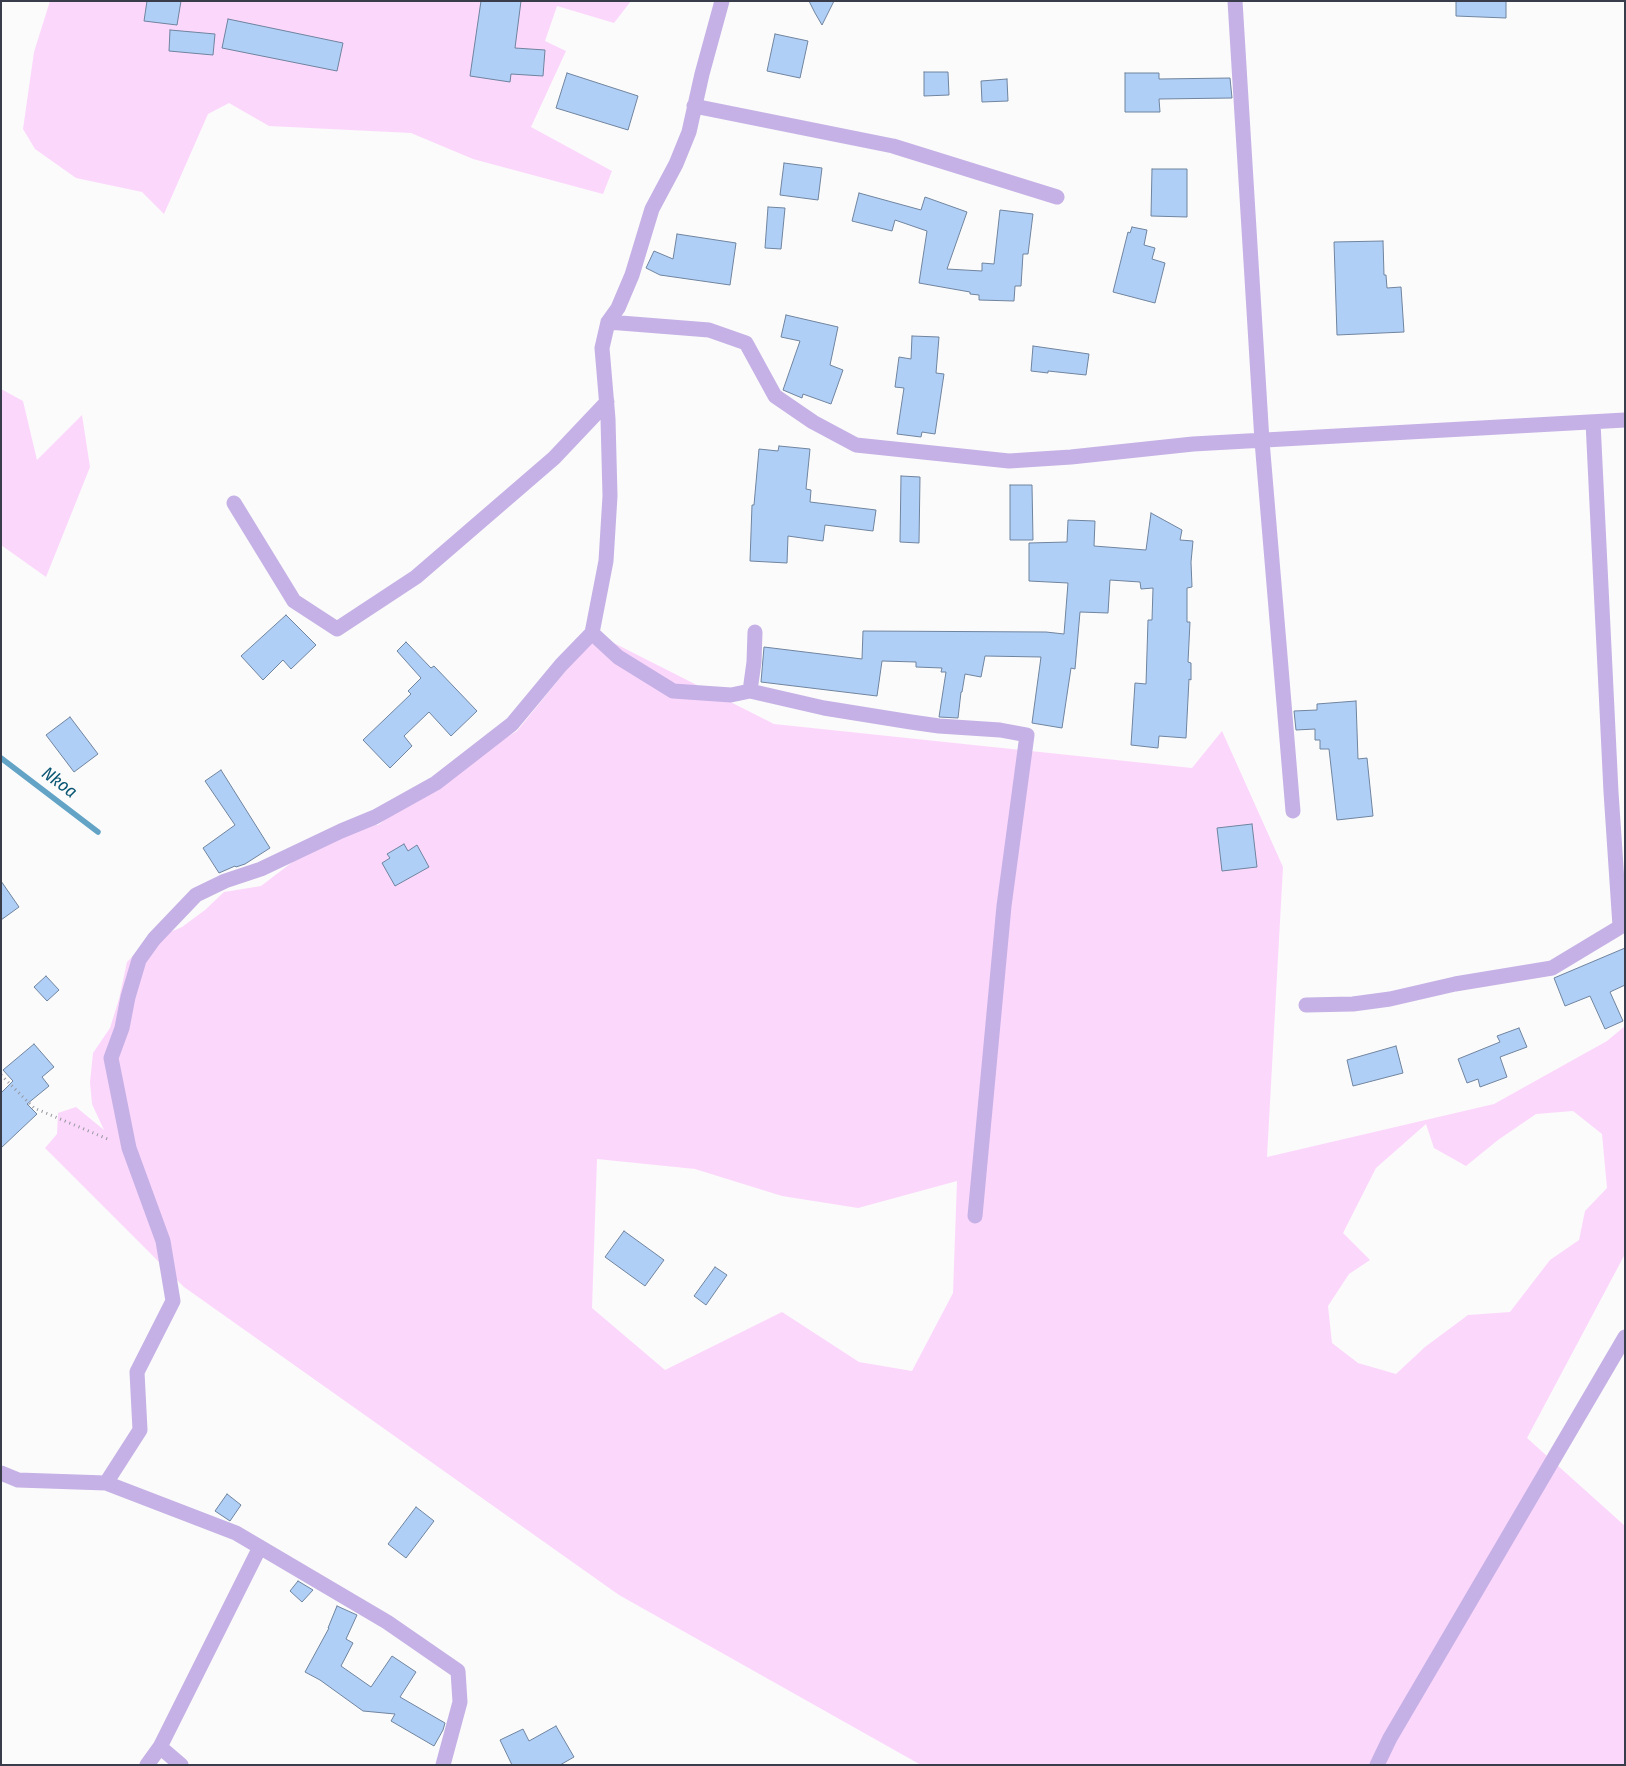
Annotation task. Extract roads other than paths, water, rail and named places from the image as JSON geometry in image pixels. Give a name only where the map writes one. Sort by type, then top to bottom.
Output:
[{"type":"street","points":[[106,1483],[140,1430],[137,1372],[173,1301],[163,1240],[129,1148],[111,1058],[122,1028],[128,997],[139,960],[154,939],[196,895],[225,881],[262,868],[340,830],[374,817],[436,783],[512,724],[561,665],[592,633],[606,561],[610,496],[602,348],[608,322],[618,308],[632,275],[652,209],[676,164],[689,132],[702,74],[722,1]]},
{"type":"street","points":[[1235,1],[1262,441],[1293,811]]},
{"type":"street","points":[[694,106],[893,146],[1057,197]]},
{"type":"street","points":[[608,322],[709,330],[746,343],[775,396],[814,422],[856,445],[1010,461],[1071,457],[1193,444],[1625,420]]},
{"type":"street","points":[[234,504],[294,601],[337,629],[416,577],[554,458],[606,402]]},
{"type":"street","points":[[1306,1005],[1353,1004],[1390,999],[1455,984],[1552,968],[1623,925],[1611,792],[1593,422]]},
{"type":"street","points":[[750,691],[754,662],[755,632]]},
{"type":"street","points":[[592,633],[618,657],[673,691],[731,695],[750,691],[824,708],[912,722],[939,726],[1000,730],[1027,735],[1004,906],[975,1216]]},
{"type":"street","points":[[1377,1765],[1390,1738],[1625,1337]]},
{"type":"street","points":[[1,1473],[18,1480],[106,1483],[236,1533],[387,1622],[458,1671],[460,1702],[443,1765]]},
{"type":"street","points":[[147,1765],[160,1747],[260,1547]]},
{"type":"street","points":[[160,1747],[181,1765]]},
{"type":"waterway","name":"Nkoa","points":[[1,758],[98,832]]}]
